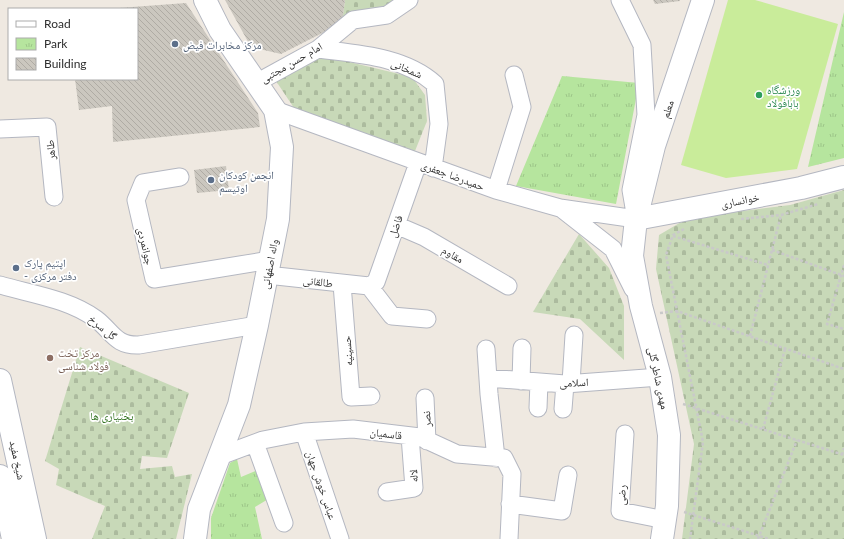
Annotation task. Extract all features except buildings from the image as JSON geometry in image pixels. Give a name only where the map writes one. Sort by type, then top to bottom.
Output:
[{"type":"street","name":"واله اصفهانی","points":[[195,539],[199,509],[239,405],[257,325],[278,219],[282,147],[275,110],[220,30],[204,0]]},
{"type":"street","name":"امام حسن مجتبی","points":[[256,82],[318,49],[353,20],[387,15],[409,0]]},
{"type":"street","points":[[620,0],[642,45],[646,115],[631,190],[636,220]]},
{"type":"street","name":"معلم","points":[[636,220],[654,146],[703,0]]},
{"type":"street","name":"شمخانی","points":[[318,49],[388,60],[422,73],[435,84],[439,124],[425,165]]},
{"type":"street","points":[[496,190],[522,107],[514,75]]},
{"type":"street","name":"حمیدرضا جعفری","points":[[275,110],[496,190],[560,208],[636,220]]},
{"type":"street","name":"طاهر","points":[[0,128],[47,127],[54,197]]},
{"type":"street","name":"فاضل","points":[[369,286],[376,282],[396,225],[425,165]]},
{"type":"street","name":"جوانمردی","points":[[180,177],[143,183],[136,200],[154,279],[268,268]]},
{"type":"street","name":"خوانساری","points":[[636,220],[801,188],[844,177]]},
{"type":"street","points":[[560,208],[613,249],[642,310]]},
{"type":"street","name":"مهدی شاطر گلی","points":[[636,220],[632,256],[642,310],[665,400],[669,435],[664,522]]},
{"type":"street","name":"مقاوم","points":[[396,225],[424,237],[508,286]]},
{"type":"street","name":"طالقانی","points":[[268,268],[342,284],[369,286]]},
{"type":"street","name":"حسینیه","points":[[342,284],[351,397],[371,396]]},
{"type":"street","name":"گل سرخ","points":[[0,285],[70,305],[96,319],[115,338],[127,346],[257,325]]},
{"type":"street","points":[[369,286],[392,316],[427,319]]},
{"type":"street","points":[[563,409],[574,335]]},
{"type":"street","points":[[521,380],[522,348]]},
{"type":"street","points":[[486,349],[496,458],[504,458],[512,474],[509,539]]},
{"type":"street","name":"اسلامی","points":[[488,378],[568,383],[660,377]]},
{"type":"street","name":"شیخ مفید","points":[[0,380],[22,531]]},
{"type":"street","points":[[538,408],[539,382]]},
{"type":"street","name":"نصر","points":[[424,398],[427,441]]},
{"type":"street","name":"قاسمیان","points":[[220,456],[255,443],[304,432],[353,429],[410,436],[427,441],[457,454],[496,458]]},
{"type":"street","name":"عباس خوش جهان","points":[[304,432],[340,539]]},
{"type":"street","name":"رضی","points":[[625,434],[620,511],[664,522]]},
{"type":"street","name":"لاله","points":[[387,492],[414,488],[410,436]]},
{"type":"street","points":[[255,443],[284,523]]},
{"type":"street","points":[[510,504],[562,511],[568,474]]},
{"type":"street","name":"شیخ مفید","points":[[0,476],[22,531]]},
{"type":"path","points":[[733,220],[781,215],[823,202]]},
{"type":"path","points":[[750,336],[781,215]]},
{"type":"path","points":[[686,228],[673,235],[666,255],[703,442],[690,539]]},
{"type":"path","points":[[673,235],[768,265]]},
{"type":"path","points":[[772,250],[843,275]]},
{"type":"path","points":[[844,265],[843,275],[827,324],[844,330]]},
{"type":"path","points":[[642,310],[677,311],[844,369]]},
{"type":"path","points":[[763,429],[785,349]]},
{"type":"path","points":[[665,400],[696,407],[843,455],[844,448]]},
{"type":"path","points":[[758,537],[797,440]]},
{"type":"path","points":[[664,522],[693,515],[758,537],[769,539]]},
{"type":"green space","points":[[345,0],[398,0],[385,9],[361,10],[342,23]]},
{"type":"green space","name":"ورزشگاه بابافولاد","points":[[728,0],[755,0],[838,24],[797,169],[726,178],[681,165]]},
{"type":"green space","points":[[844,12],[844,158],[808,167]]},
{"type":"green space","points":[[324,56],[412,77],[425,95],[427,121],[415,151],[296,111],[276,81]]},
{"type":"green space","points":[[562,76],[639,83],[616,204],[516,186]]},
{"type":"green space","points":[[844,190],[844,539],[682,539],[694,444],[656,269],[659,235],[688,218],[790,205]]},
{"type":"green space","points":[[579,234],[609,268],[624,306],[624,360],[580,319],[533,312]]},
{"type":"green space","name":"بختیاری ها","points":[[80,347],[189,393],[167,458],[142,456],[140,469],[172,466],[175,477],[192,474],[176,539],[92,539],[105,506],[56,485],[59,469],[45,461]]},
{"type":"green space","points":[[237,459],[241,477],[260,469],[270,498],[255,507],[262,539],[211,539],[211,518],[230,463]]},
{"type":"place","name":"مرکز مخابرات فیض","points":[[175,44]]},
{"type":"place","name":"ورزشگاه بابافولاد","points":[[759,95]]},
{"type":"place","name":"انجمن کودکان اوتیسم","points":[[211,180]]},
{"type":"place","name":"اپتیم پارک - دفتر مرکزی","points":[[16,268]]},
{"type":"place","name":"مرکز تخت فولاد شناسی","points":[[50,358]]}]
